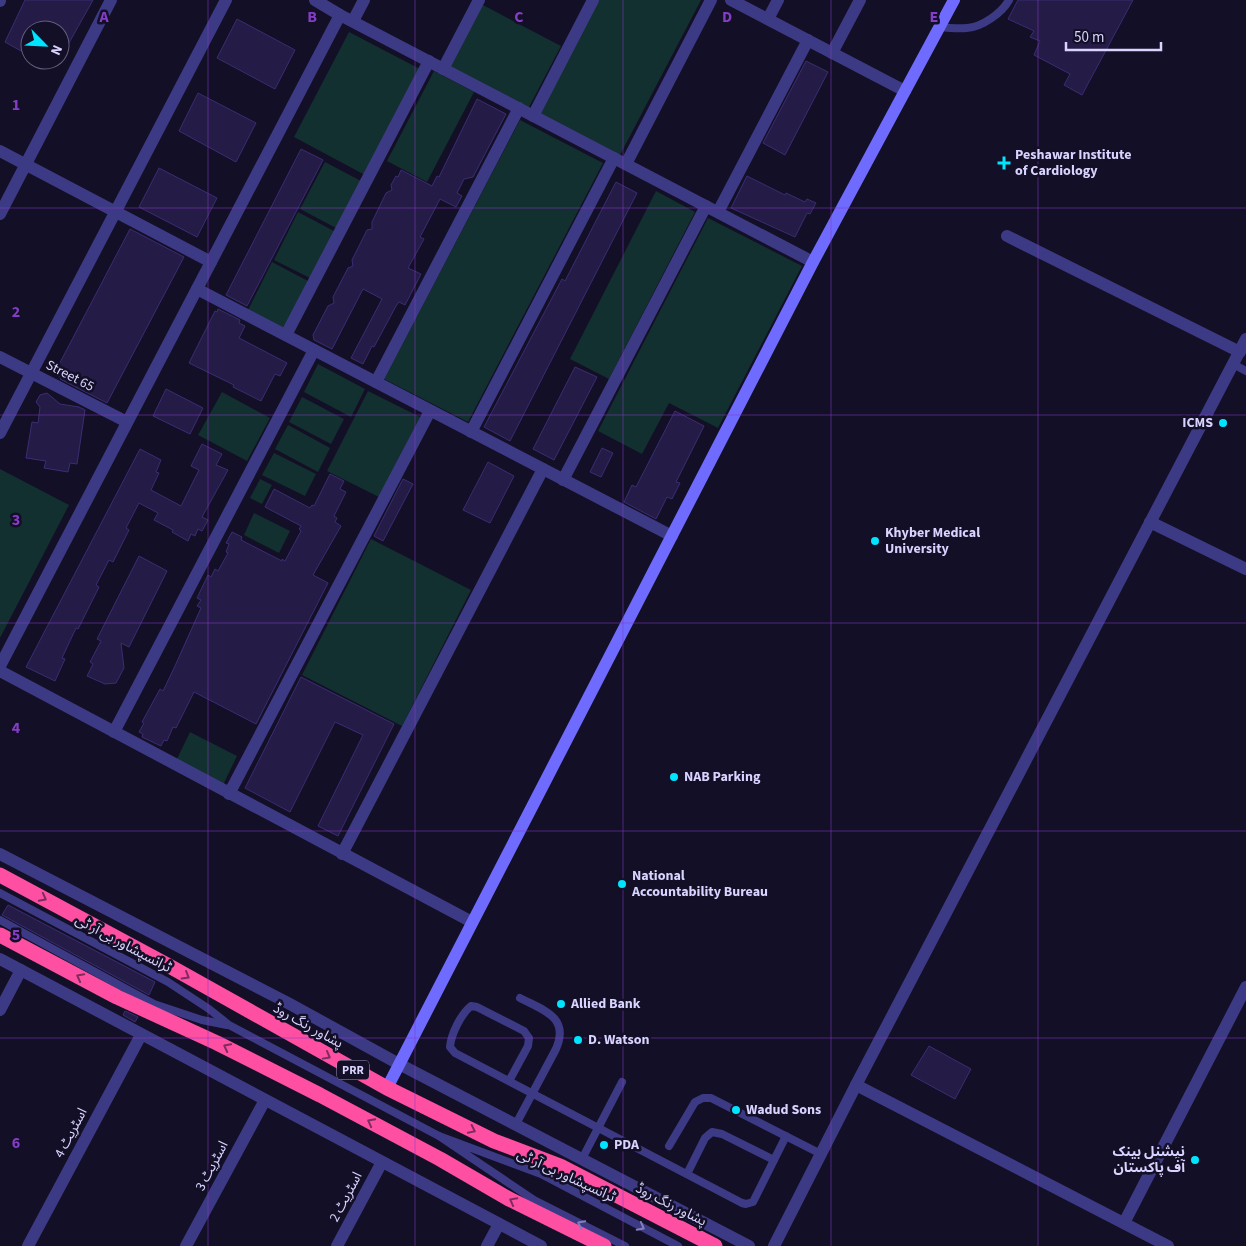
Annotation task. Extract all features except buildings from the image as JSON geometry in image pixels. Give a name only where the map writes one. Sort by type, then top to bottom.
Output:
[{"type":"highway","name":"پشاور رنگ روڈ","points":[[0,875],[171,967],[386,1088],[494,1141],[560,1166],[715,1246]]},
{"type":"highway","points":[[0,935],[117,997],[217,1043],[320,1095],[440,1159],[509,1199],[604,1246]]},
{"type":"street","points":[[0,214],[110,0]]},
{"type":"street","points":[[0,433],[226,0]]},
{"type":"street","points":[[315,0],[340,15],[813,262]]},
{"type":"street","points":[[353,21],[364,0]]},
{"type":"street","points":[[443,69],[479,0]]},
{"type":"street","points":[[533,116],[594,0]]},
{"type":"street","points":[[471,432],[711,0]]},
{"type":"street","points":[[731,0],[905,91]]},
{"type":"street","points":[[768,19],[778,0]]},
{"type":"street","points":[[832,53],[860,0]]},
{"type":"street","points":[[386,1088],[813,262],[954,0]]},
{"type":"street","points":[[0,666],[340,15]]},
{"type":"street","points":[[718,212],[808,40]]},
{"type":"street","points":[[286,335],[429,61]]},
{"type":"street","points":[[376,382],[519,108]]},
{"type":"street","points":[[0,151],[211,262]]},
{"type":"street","points":[[563,480],[706,206]]},
{"type":"street","points":[[1007,236],[1240,352]]},
{"type":"street","points":[[197,288],[672,536]]},
{"type":"street","points":[[774,1246],[856,1085],[1246,339]]},
{"type":"street","points":[[114,732],[314,350]]},
{"type":"street","name":"Street 65","points":[[0,357],[128,422]]},
{"type":"street","points":[[230,794],[430,410]]},
{"type":"street","points":[[342,854],[543,469]]},
{"type":"street","points":[[1150,522],[1246,569]]},
{"type":"street","points":[[0,671],[472,922]]},
{"type":"street","points":[[0,854],[749,1246]]},
{"type":"street","points":[[0,959],[541,1246]]},
{"type":"street","points":[[0,1010],[21,970]]},
{"type":"street","points":[[1124,1223],[1246,987]]},
{"type":"street","name":"اسٹریٹ 4","points":[[28,1246],[141,1035]]},
{"type":"street","points":[[856,1085],[1168,1246]]},
{"type":"street","name":"اسٹریٹ 3","points":[[186,1246],[265,1100]]},
{"type":"street","name":"اسٹریٹ 2","points":[[337,1246],[382,1162]]},
{"type":"street","points":[[487,1246],[499,1224]]},
{"type":"lane","points":[[939,28],[969,28],[987,21],[1006,6],[1009,0]]},
{"type":"lane","points":[[1233,364],[1246,371]]},
{"type":"lane","name":"ٹرانسپشاور بی آر ٹی","points":[[0,893],[168,982],[209,1009],[228,1025],[438,1136],[534,1200],[625,1246]]},
{"type":"lane","name":"ٹرانسپشاور بی آر ٹی","points":[[0,920],[154,1004],[202,1020],[228,1025]]},
{"type":"lane","points":[[516,1124],[560,1039],[561,1030],[556,1020],[548,1012],[520,998]]},
{"type":"lane","points":[[509,1081],[528,1046],[529,1038],[524,1031],[477,1007],[471,1006],[466,1010],[451,1040],[450,1047],[455,1053],[742,1203],[750,1204],[753,1202],[786,1136]]},
{"type":"lane","points":[[582,1159],[622,1082]]},
{"type":"lane","points":[[669,1146],[695,1102],[703,1098],[711,1098],[821,1154]]},
{"type":"lane","points":[[687,1174],[704,1138],[712,1132],[722,1134],[774,1160]]},
{"type":"lane","name":"ٹرانسپشاور بی آر ٹی","points":[[438,1136],[541,1174],[678,1246]]},
{"type":"green space","points":[[598,0],[701,0],[620,155],[539,113]]},
{"type":"green space","points":[[481,4],[561,46],[528,109],[448,67]]},
{"type":"green space","points":[[349,32],[420,69],[365,175],[294,137]]},
{"type":"green space","points":[[434,71],[474,92],[427,182],[387,161]]},
{"type":"green space","points":[[520,120],[603,163],[468,422],[384,379]]},
{"type":"green space","points":[[325,162],[361,181],[336,228],[300,209]]},
{"type":"green space","points":[[656,191],[695,212],[609,379],[570,359]]},
{"type":"green space","points":[[298,212],[334,231],[310,278],[274,260]]},
{"type":"green space","points":[[708,218],[802,266],[718,428],[669,403],[642,454],[598,431]]},
{"type":"green space","points":[[272,262],[308,281],[284,328],[248,310]]},
{"type":"green space","points":[[318,364],[365,389],[351,417],[304,392]]},
{"type":"green space","points":[[368,391],[420,417],[379,497],[327,471]]},
{"type":"green space","points":[[222,392],[270,418],[247,461],[198,435]]},
{"type":"green space","points":[[302,397],[344,419],[331,444],[289,422]]},
{"type":"green space","points":[[288,425],[330,448],[318,472],[275,449]]},
{"type":"green space","points":[[274,453],[316,474],[305,496],[262,475]]},
{"type":"green space","points":[[0,469],[69,505],[0,638]]},
{"type":"green space","points":[[260,479],[272,485],[262,504],[250,498]]},
{"type":"green space","points":[[254,513],[290,531],[279,553],[244,535]]},
{"type":"green space","points":[[371,539],[471,590],[402,726],[302,675]]},
{"type":"green space","points":[[190,732],[237,756],[223,785],[176,761]]},
{"type":"place","name":"Peshawar Institute of Cardiology","points":[[1004,163]]},
{"type":"place","name":"ICMS","points":[[1223,423]]},
{"type":"place","name":"Khyber Medical University","points":[[875,541]]},
{"type":"place","name":"NAB Parking","points":[[674,777]]},
{"type":"place","name":"National Accountability Bureau","points":[[622,884]]},
{"type":"place","name":"Allied Bank","points":[[561,1004]]},
{"type":"place","name":"D. Watson","points":[[578,1040]]},
{"type":"place","name":"Wadud Sons","points":[[736,1110]]},
{"type":"place","name":"PDA","points":[[604,1145]]},
{"type":"place","name":"نیشنل بینک آف پاکستان","points":[[1195,1160]]}]
